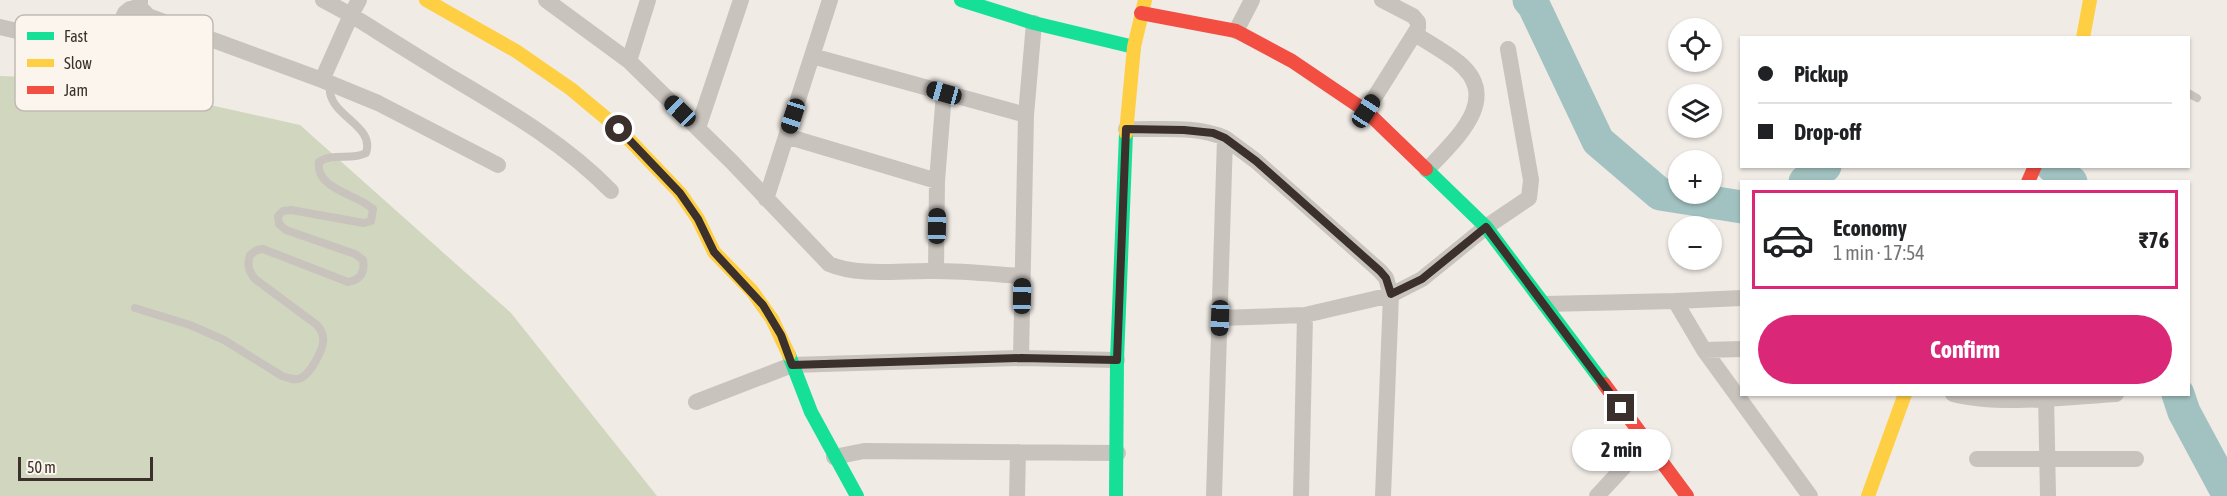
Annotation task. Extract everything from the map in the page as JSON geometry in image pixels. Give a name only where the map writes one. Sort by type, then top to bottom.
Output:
[{"type":"street","points":[[323,0],[355,8],[563,147],[611,191]]},
{"type":"street","points":[[426,0],[516,51],[599,111],[680,193],[698,219],[714,252],[723,264],[752,291],[781,335],[811,412],[857,496]]},
{"type":"street","points":[[546,0],[629,61],[698,128],[829,264],[840,269],[856,271],[936,271],[1022,276]]},
{"type":"street","points":[[629,61],[648,0]]},
{"type":"street","points":[[698,128],[741,0]]},
{"type":"street","points":[[766,199],[830,0]]},
{"type":"street","points":[[961,0],[1034,22],[1134,47]]},
{"type":"street","points":[[1236,31],[1251,0]]},
{"type":"street","points":[[1366,111],[1415,34],[1418,22],[1413,16],[1382,0]]},
{"type":"street","points":[[2083,36],[2090,0]]},
{"type":"street","points":[[124,15],[140,4]]},
{"type":"street","points":[[1116,496],[1117,360],[1126,129],[1134,47],[1143,7],[1236,31],[1292,61],[1366,111],[1486,227],[1687,496]]},
{"type":"street","points":[[326,82],[355,8]]},
{"type":"street","points":[[1021,358],[1026,115],[1034,22]]},
{"type":"street","points":[[0,27],[15,30]]},
{"type":"street","points":[[1415,34],[1460,63],[1475,85],[1477,97],[1470,121],[1427,170]]},
{"type":"street","points":[[213,40],[378,103],[498,165]]},
{"type":"street","points":[[1220,318],[1305,315],[1391,294],[1422,279],[1486,227],[1523,204],[1529,198],[1531,180],[1508,49]]},
{"type":"street","points":[[812,56],[1026,115]]},
{"type":"street","points":[[936,271],[937,181],[944,93]]},
{"type":"street","points":[[1126,129],[1184,130],[1213,133],[1225,138],[1256,161],[1386,278],[1391,294],[1383,496]]},
{"type":"street","points":[[786,136],[937,181]]},
{"type":"street","points":[[1214,496],[1225,138]]},
{"type":"street","points":[[1545,304],[1740,298]]},
{"type":"street","points":[[1675,301],[1704,350],[1810,496]]},
{"type":"street","points":[[1301,496],[1305,315]]},
{"type":"street","points":[[1704,350],[1740,349]]},
{"type":"street","points":[[696,402],[792,365],[1021,358],[1117,360]]},
{"type":"street","points":[[1868,496],[1904,396]]},
{"type":"street","points":[[1964,396],[1980,399],[2069,396]]},
{"type":"street","points":[[2046,397],[2048,496]]},
{"type":"street","points":[[1597,496],[1647,442]]},
{"type":"street","points":[[834,457],[864,451],[1118,453]]},
{"type":"street","points":[[1017,496],[1018,452]]},
{"type":"street","points":[[1977,459],[2136,459]]},
{"type":"lane","points":[[135,308],[190,325],[224,340],[282,376],[291,379],[301,378],[308,372],[322,349],[324,340],[322,332],[317,325],[255,279],[247,263],[250,255],[262,249],[348,282],[357,281],[362,275],[363,260],[355,254],[286,230],[279,224],[278,216],[283,211],[291,210],[364,223],[371,220],[373,215],[373,209],[364,201],[331,186],[321,178],[318,169],[319,162],[326,157],[354,157],[366,153],[368,146],[366,135],[332,101],[326,82]]},
{"type":"green space","points":[[0,76],[15,77],[15,111],[213,111],[213,106],[300,125],[511,313],[657,496],[0,496]]},
{"type":"waterway","points":[[1529,0],[1534,6],[1598,141],[1660,194],[1740,207]]},
{"type":"waterway","points":[[1808,180],[1822,168]]},
{"type":"waterway","points":[[2054,168],[2069,180]]},
{"type":"waterway","points":[[2179,396],[2184,412],[2227,492]]},
{"type":"traffic: fast","points":[[961,0],[1034,23],[1134,47]]},
{"type":"traffic: fast","points":[[1116,496],[1117,360],[1126,133]]},
{"type":"traffic: fast","points":[[1426,169],[1486,227],[1604,384]]},
{"type":"traffic: fast","points":[[789,355],[811,412],[857,496]]},
{"type":"traffic: slow","points":[[426,0],[516,51],[571,89],[619,129],[680,193],[698,219],[714,252],[752,291],[772,319],[789,355]]},
{"type":"traffic: slow","points":[[1126,133],[1134,47],[1145,0]]},
{"type":"traffic: slow","points":[[2083,36],[2090,0]]},
{"type":"traffic: slow","points":[[1868,496],[1904,396]]},
{"type":"traffic: jam","points":[[1141,13],[1236,31],[1292,61],[1366,111],[1426,169]]},
{"type":"traffic: jam","points":[[2029,180],[2034,168]]},
{"type":"traffic: jam","points":[[1604,384],[1687,496]]},
{"type":"route","points":[[619,129],[680,193],[698,219],[714,252],[763,305],[781,335],[792,365],[1021,358],[1117,360],[1126,129],[1184,130],[1213,133],[1225,138],[1256,161],[1380,271],[1386,278],[1391,294],[1406,289],[1422,279],[1486,227],[1621,408]]}]
